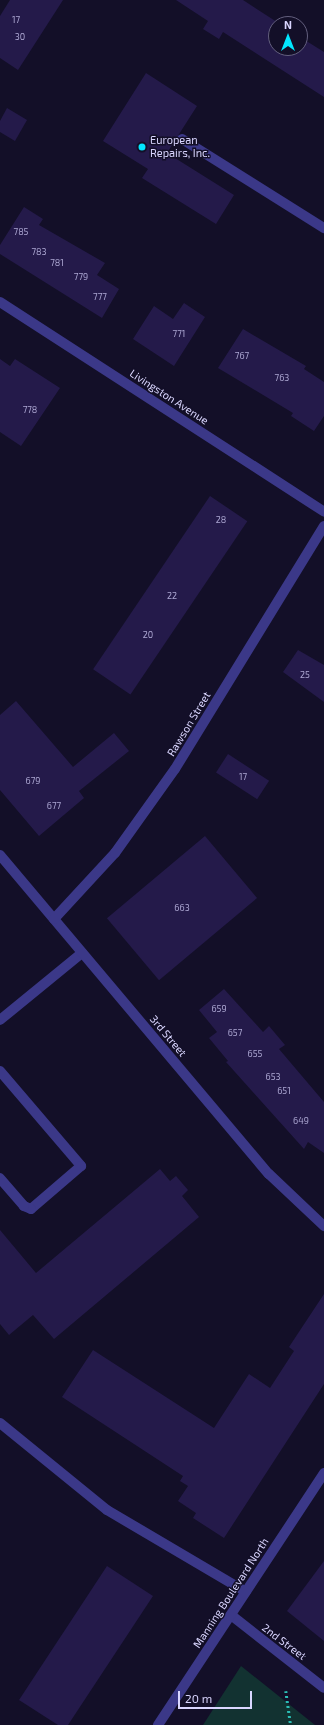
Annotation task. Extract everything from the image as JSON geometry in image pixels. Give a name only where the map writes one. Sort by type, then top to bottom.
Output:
[{"type":"street","points":[[182,139],[324,228]]},
{"type":"street","name":"Livingston Avenue","points":[[0,302],[324,512]]},
{"type":"street","name":"Rawson Street","points":[[54,919],[111,858],[175,769],[324,526]]},
{"type":"street","name":"3rd Street","points":[[0,855],[278,1185],[324,1226]]},
{"type":"street","points":[[0,1020],[82,953]]},
{"type":"street","points":[[0,1071],[81,1166],[31,1209],[24,1206],[0,1178]]},
{"type":"street","points":[[0,1423],[92,1499],[246,1592]]},
{"type":"street","name":"Manning Boulevard North","points":[[158,1725],[324,1473]]},
{"type":"street","name":"2nd Street","points":[[231,1615],[324,1688]]},
{"type":"path","points":[[286,1691],[291,1725]]},
{"type":"green space","points":[[241,1666],[315,1725],[203,1725]]},
{"type":"building","points":[[10,0],[63,0],[18,70],[0,58],[0,16]]},
{"type":"building","points":[[176,0],[243,0],[268,16],[268,56],[308,56],[308,42],[324,52],[324,97],[223,32],[219,39],[203,29],[208,21]]},
{"type":"building","name":"European Repairs, Inc.","points":[[146,73],[197,106],[167,153],[234,195],[216,224],[142,178],[148,169],[103,141]]},
{"type":"building","points":[[7,108],[27,120],[15,141],[0,132],[0,121]]},
{"type":"building","points":[[24,207],[43,219],[39,225],[105,263],[97,275],[119,289],[102,318],[0,254],[0,245]]},
{"type":"building","points":[[184,303],[205,317],[174,366],[133,339],[154,306],[173,319]]},
{"type":"building","points":[[243,329],[306,366],[304,369],[324,382],[324,416],[314,431],[291,416],[293,413],[218,368]]},
{"type":"building","points":[[0,359],[10,366],[15,359],[60,388],[21,446],[0,432]]},
{"type":"building","points":[[210,496],[247,521],[130,694],[93,669]]},
{"type":"building","points":[[298,650],[324,665],[324,702],[283,672]]},
{"type":"building","points":[[16,701],[73,767],[114,733],[129,751],[79,791],[84,798],[39,836],[0,790],[0,715]]},
{"type":"building","points":[[228,754],[269,781],[257,799],[216,772]]},
{"type":"building","points":[[205,836],[257,898],[159,980],[107,918]]},
{"type":"building","points":[[224,989],[263,1032],[269,1026],[285,1045],[279,1049],[324,1102],[324,1153],[308,1142],[304,1149],[226,1062],[228,1061],[209,1038],[217,1032],[199,1010]]},
{"type":"building","points":[[160,1169],[170,1181],[176,1176],[188,1190],[182,1196],[199,1217],[54,1339],[33,1315],[9,1335],[0,1324],[0,1230],[36,1273]]},
{"type":"building","points":[[324,1294],[324,1384],[224,1538],[193,1518],[196,1513],[178,1501],[188,1486],[180,1481],[183,1476],[62,1397],[93,1350],[214,1428],[249,1374],[270,1388],[294,1351],[289,1347]]},
{"type":"building","points":[[324,1561],[324,1641],[287,1611]]},
{"type":"building","points":[[107,1566],[153,1596],[68,1725],[58,1725],[19,1700]]},
{"type":"place","name":"European Repairs, Inc.","points":[[142,147]]}]
